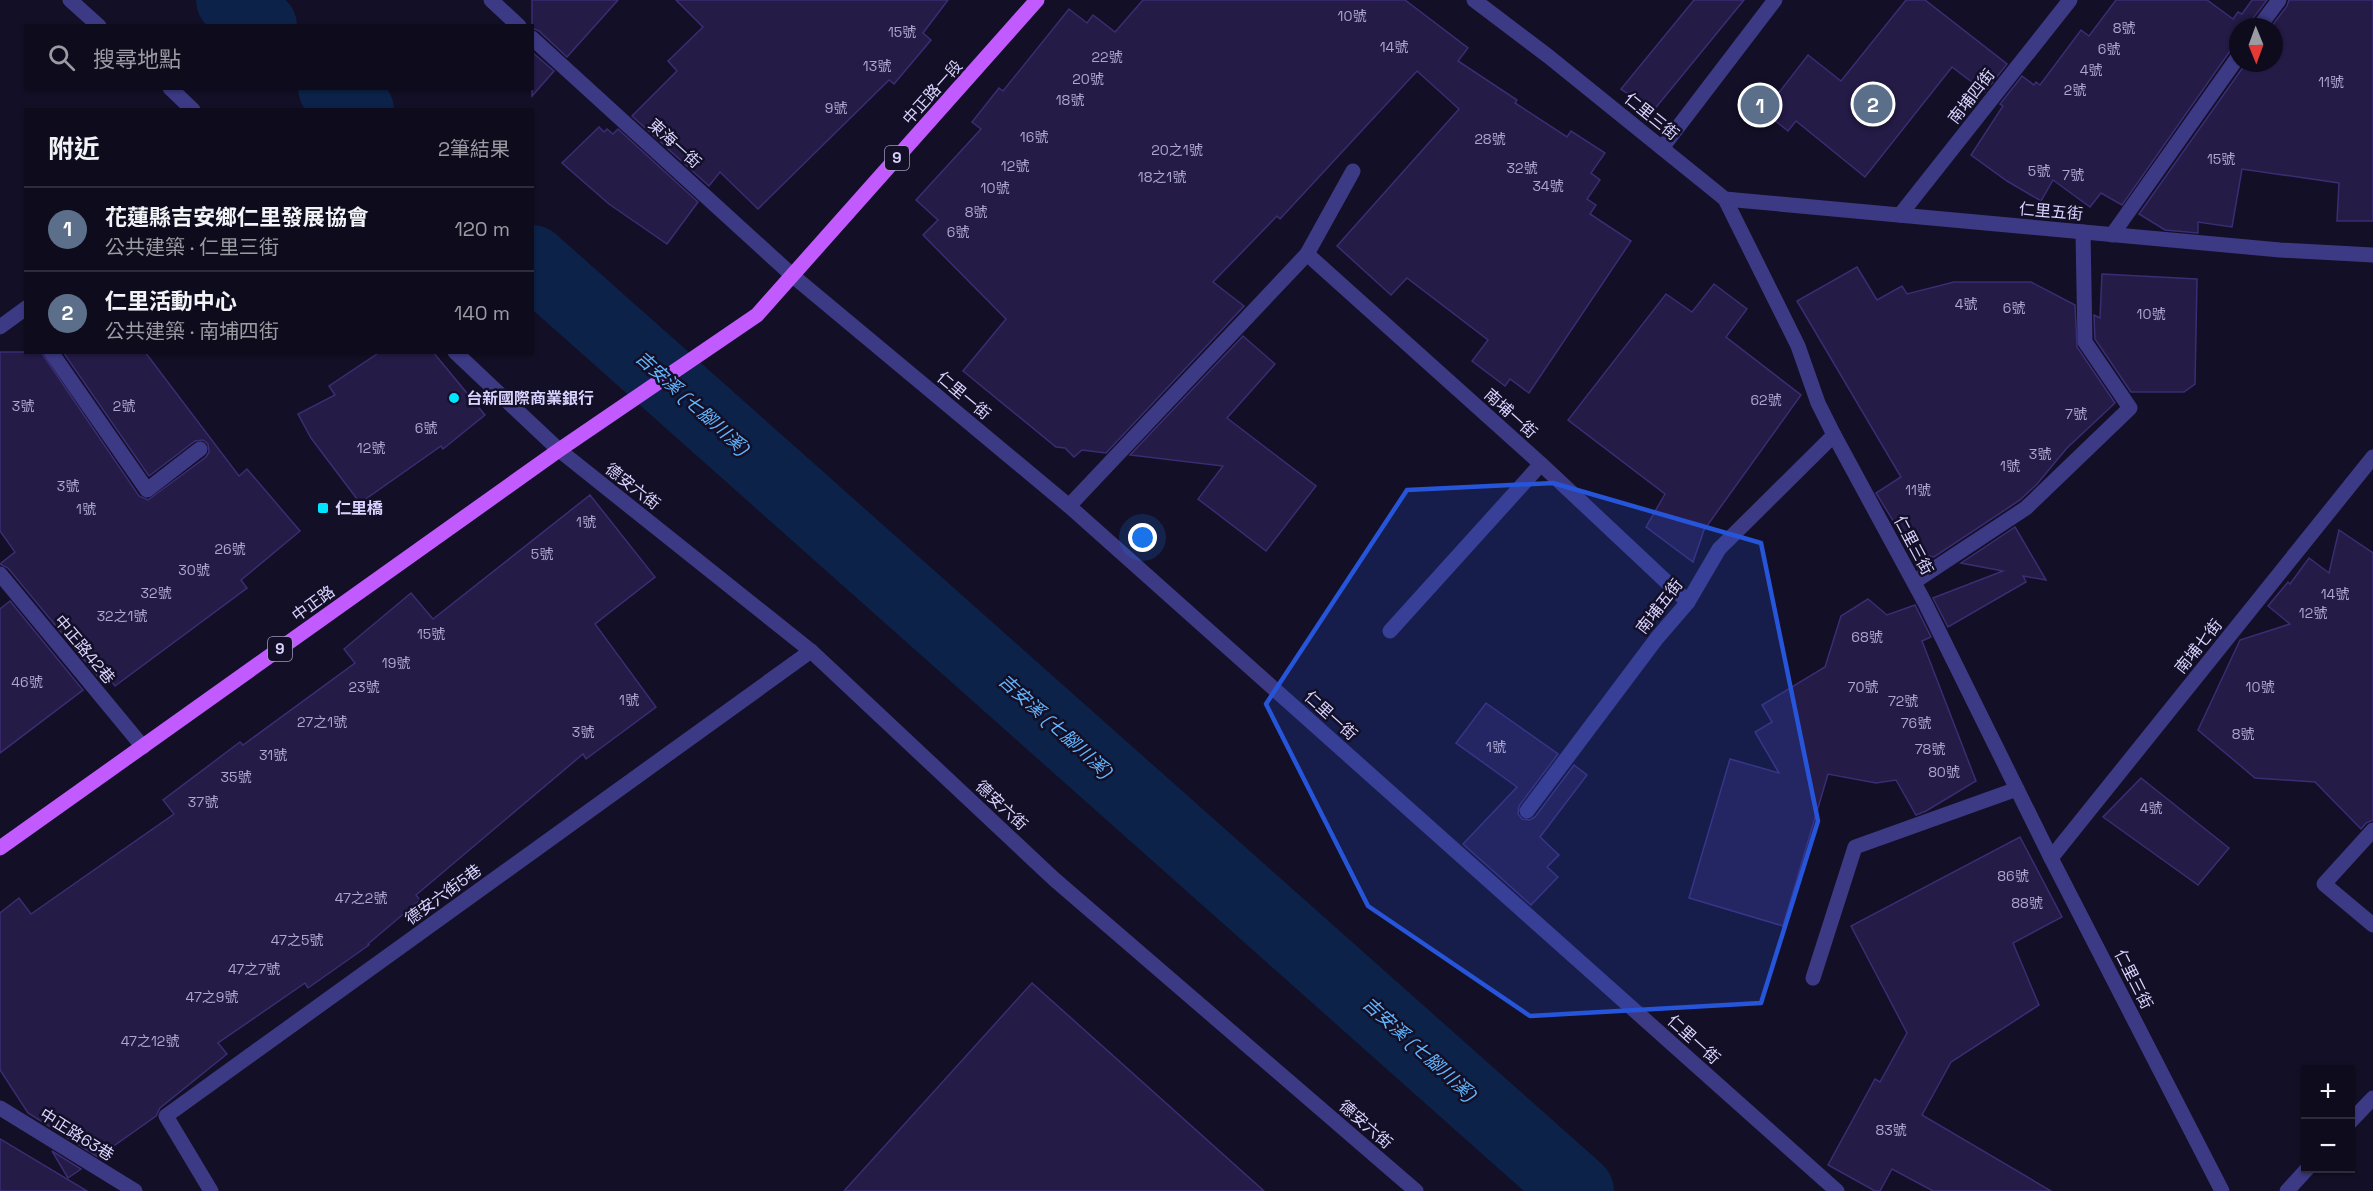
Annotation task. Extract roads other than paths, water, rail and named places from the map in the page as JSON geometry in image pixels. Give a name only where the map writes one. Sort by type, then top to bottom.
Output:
[{"type":"main road","name":"中正路一段","points":[[559,450],[757,315],[1038,0]]},
{"type":"main road","name":"中正路","points":[[0,848],[559,450]]},
{"type":"street","points":[[70,0],[97,24]]},
{"type":"street","points":[[491,0],[517,24]]},
{"type":"street","name":"仁里三街","points":[[1474,0],[1548,56],[1725,199],[1798,346],[1818,404],[1914,582],[2050,858],[2222,1191]]},
{"type":"street","points":[[1662,148],[1775,0]]},
{"type":"street","name":"南埔四街","points":[[1900,215],[2070,0]]},
{"type":"street","points":[[2265,18],[2278,0]]},
{"type":"street","name":"東海一街","points":[[534,40],[792,276]]},
{"type":"street","points":[[2112,235],[2229,70]]},
{"type":"street","points":[[172,90],[191,108]]},
{"type":"street","points":[[1069,506],[1306,254],[1353,171]]},
{"type":"street","name":"仁里五街","points":[[1725,199],[2280,250],[2373,255]]},
{"type":"street","points":[[1914,582],[2026,508],[2130,408],[2085,342],[2083,232]]},
{"type":"street","name":"南埔一街","points":[[1306,254],[1541,464],[1688,602]]},
{"type":"street","name":"仁里一街","points":[[792,276],[1069,506],[1837,1191]]},
{"type":"street","points":[[0,327],[24,312]]},
{"type":"street","points":[[52,354],[147,490],[200,449]]},
{"type":"street","name":"德安六街","points":[[457,354],[559,450],[811,651],[1054,879],[1416,1191]]},
{"type":"street","name":"南埔五街","points":[[1527,811],[1688,602],[1719,549],[1834,435]]},
{"type":"street","name":"南埔七街","points":[[2050,858],[2373,457]]},
{"type":"street","points":[[1390,631],[1541,464]]},
{"type":"street","name":"中正路42巷","points":[[0,574],[143,747]]},
{"type":"street","name":"德安六街5巷","points":[[211,1191],[166,1116],[811,651]]},
{"type":"street","points":[[1813,978],[1855,847],[2017,789]]},
{"type":"street","points":[[2373,830],[2324,884],[2373,925]]},
{"type":"street","points":[[2353,1119],[2373,1098]]},
{"type":"street","name":"中正路63巷","points":[[0,1108],[135,1191]]},
{"type":"street","points":[[2287,1191],[2303,1173]]},
{"type":"waterway","name":"吉安溪 (七腳川溪)","points":[[232,0],[259,24]]},
{"type":"waterway","name":"吉安溪 (七腳川溪)","points":[[336,90],[356,108]]},
{"type":"waterway","name":"吉安溪 (七腳川溪)","points":[[534,263],[1578,1191]]},
{"type":"place","name":"仁里活動中心","points":[[1873,104]]},
{"type":"place","name":"花蓮縣吉安鄉仁里發展協會","points":[[1760,105]]},
{"type":"place","name":"台新國際商業銀行","points":[[454,398]]},
{"type":"place","name":"仁里橋","points":[[323,508]]}]
